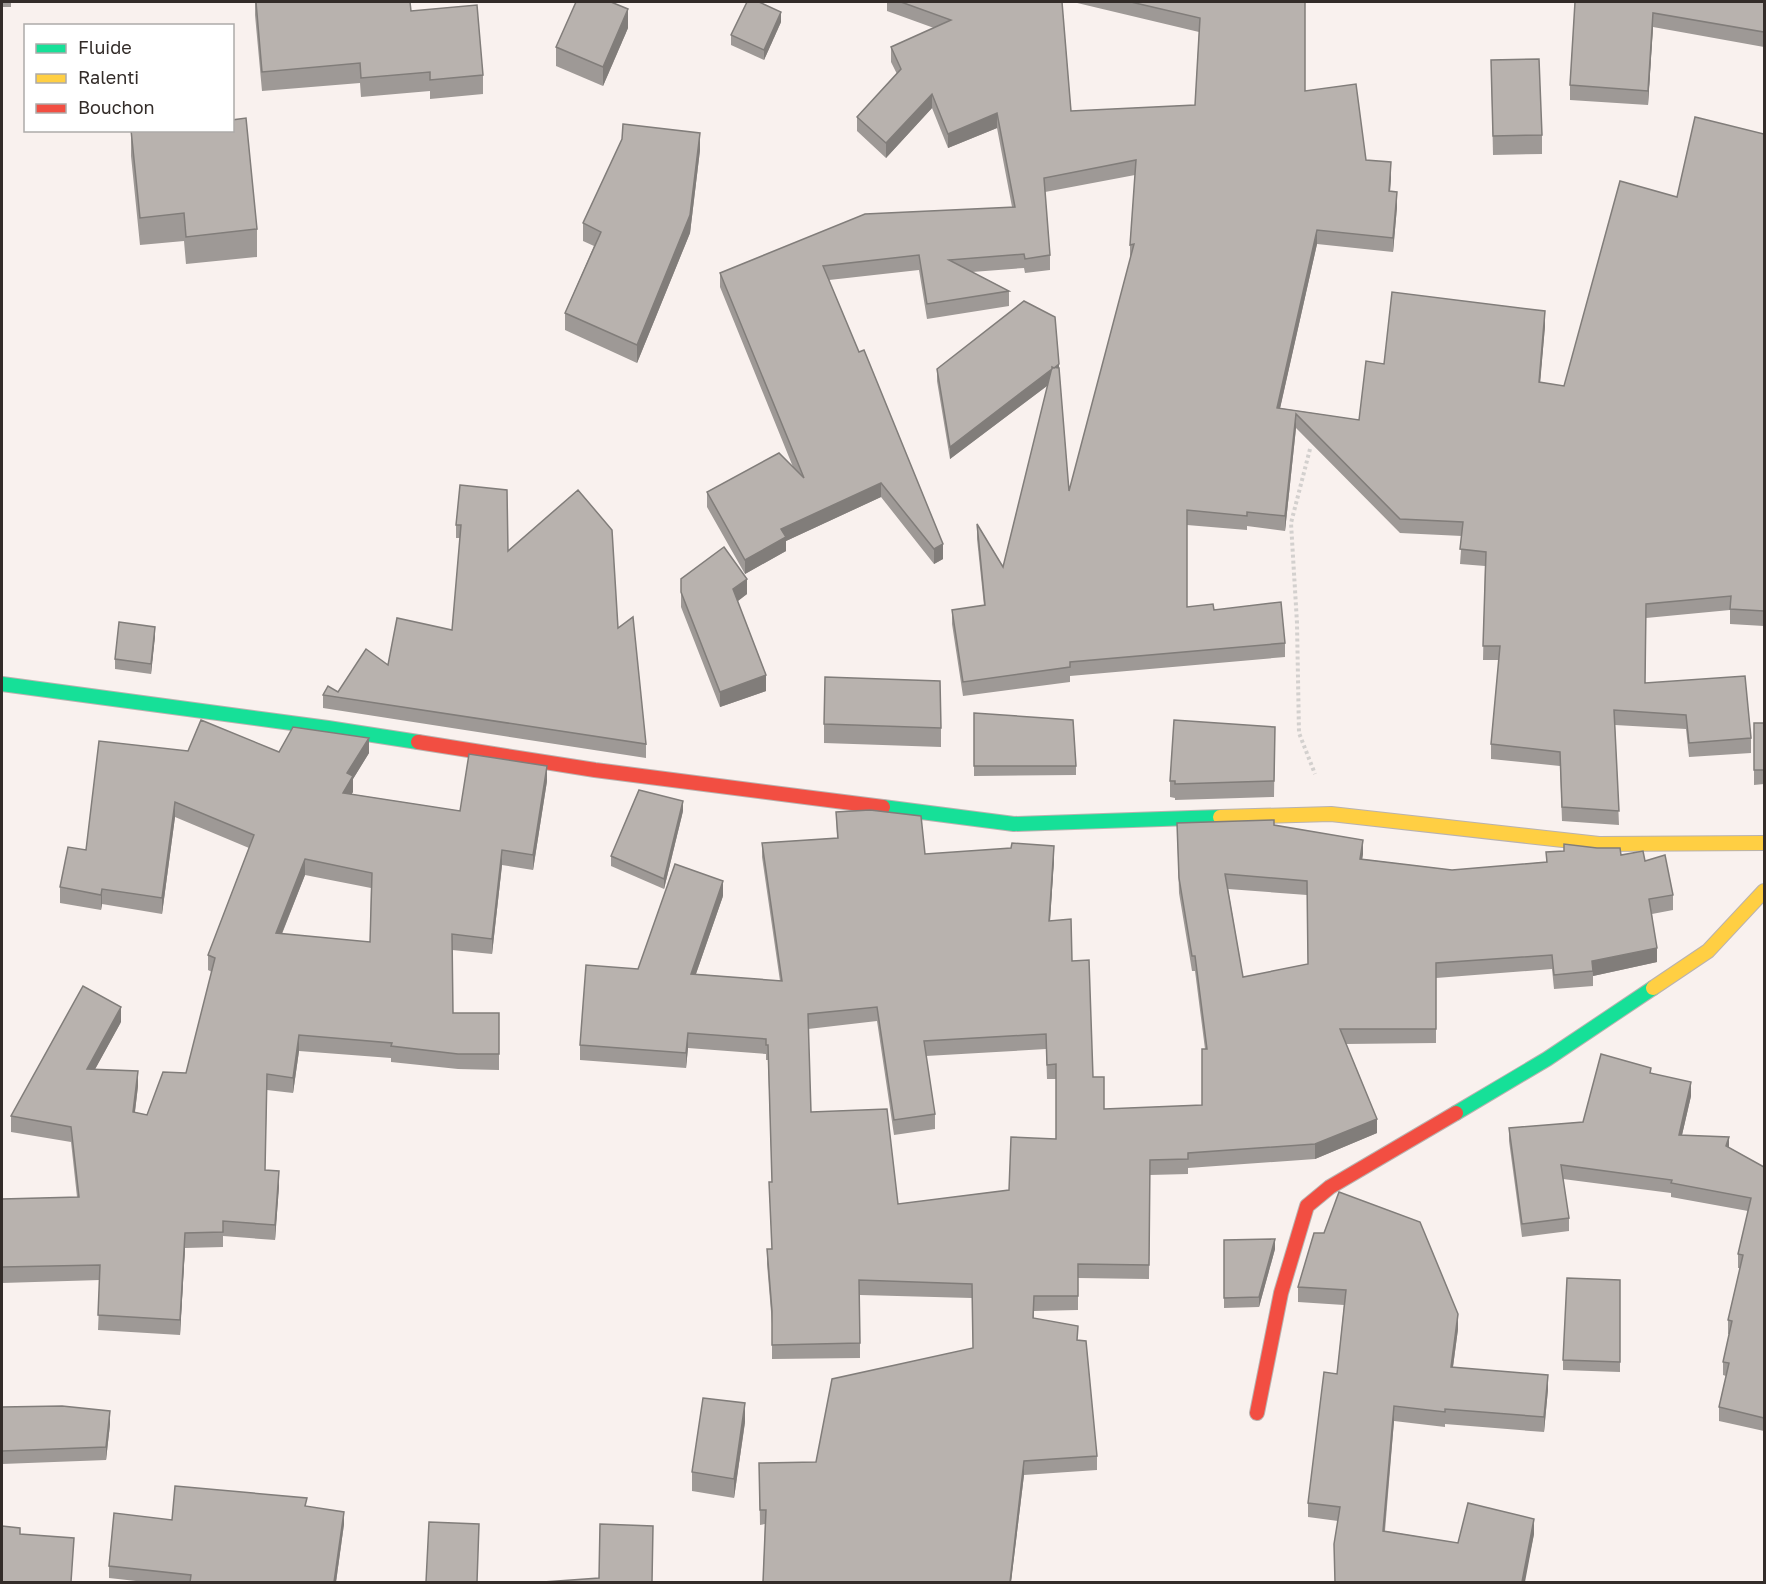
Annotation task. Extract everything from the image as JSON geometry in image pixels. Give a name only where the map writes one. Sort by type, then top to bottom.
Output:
[{"type":"street","points":[[2,684],[328,728],[595,770],[1014,824],[1331,814],[1599,844],[1764,843]]},
{"type":"street","points":[[1257,1413],[1281,1293],[1307,1206],[1330,1187],[1547,1059],[1708,951],[1764,891]]},
{"type":"path","points":[[1310,449],[1291,523],[1297,623],[1299,733],[1331,814]]},
{"type":"building","points":[[256,2],[410,2],[411,11],[477,5],[483,75],[430,80],[430,72],[361,78],[360,63],[262,72]]},
{"type":"building","points":[[576,2],[611,2],[628,9],[603,67],[556,47]]},
{"type":"building","points":[[747,2],[759,2],[781,12],[764,50],[731,35]]},
{"type":"building","points":[[901,2],[1062,2],[1071,111],[1195,105],[1200,18],[1131,2],[1305,2],[1305,91],[1356,84],[1366,160],[1391,162],[1389,191],[1397,192],[1393,238],[1317,230],[1277,408],[1359,420],[1366,361],[1384,364],[1392,292],[1545,311],[1539,382],[1564,386],[1620,181],[1677,197],[1695,117],[1764,134],[1764,611],[1730,609],[1731,596],[1646,604],[1645,683],[1745,676],[1751,738],[1689,743],[1686,715],[1614,710],[1619,811],[1562,807],[1560,752],[1491,744],[1500,646],[1483,646],[1486,552],[1460,549],[1463,522],[1400,519],[1296,414],[1285,516],[1247,512],[1247,516],[1187,510],[1187,607],[1213,604],[1214,610],[1281,602],[1285,643],[1070,662],[1070,667],[963,682],[952,610],[985,605],[977,524],[1003,567],[1052,367],[1059,368],[1069,491],[1134,244],[1130,245],[1136,160],[1044,178],[1050,255],[1025,259],[1024,254],[949,260],[1009,291],[927,304],[919,255],[823,266],[859,352],[864,350],[943,544],[934,549],[881,483],[781,529],[786,537],[745,560],[707,492],[779,453],[804,478],[720,273],[865,214],[1015,207],[997,113],[948,134],[932,94],[886,143],[857,117],[901,69],[891,47],[951,20]]},
{"type":"building","points":[[1575,2],[1764,2],[1764,32],[1653,13],[1648,91],[1570,85]]},
{"type":"building","points":[[1539,59],[1542,135],[1493,136],[1491,60]]},
{"type":"building","points":[[246,118],[257,229],[186,237],[184,213],[140,218],[131,132],[234,132],[234,120]]},
{"type":"building","points":[[623,124],[700,133],[690,215],[637,345],[565,313],[601,232],[583,223],[622,139]]},
{"type":"building","points":[[1024,301],[1055,317],[1059,364],[1052,367],[950,447],[937,369]]},
{"type":"building","points":[[460,485],[507,490],[508,551],[578,490],[612,530],[618,628],[633,617],[646,744],[323,695],[328,686],[338,692],[366,649],[388,665],[397,618],[452,630],[461,525],[456,525]]},
{"type":"building","points":[[724,547],[747,579],[733,589],[766,675],[720,692],[681,592],[681,579]]},
{"type":"building","points":[[119,622],[155,627],[151,664],[115,659]]},
{"type":"building","points":[[825,677],[940,681],[941,728],[824,724]]},
{"type":"building","points":[[974,713],[1073,720],[1076,766],[974,766]]},
{"type":"building","points":[[201,720],[279,752],[293,727],[369,738],[347,773],[353,776],[343,793],[460,811],[469,754],[547,766],[533,855],[502,850],[492,939],[452,934],[453,1013],[499,1013],[499,1054],[458,1054],[391,1046],[392,1043],[299,1035],[293,1078],[267,1074],[265,1170],[279,1171],[275,1225],[223,1221],[223,1232],[185,1233],[180,1320],[98,1315],[100,1265],[2,1267],[2,1199],[79,1197],[71,1127],[11,1116],[83,986],[121,1007],[87,1069],[138,1071],[133,1112],[147,1115],[163,1072],[186,1073],[215,958],[208,955],[254,835],[175,802],[162,898],[102,889],[101,895],[60,887],[68,847],[86,850],[99,741],[188,751]],"holes":[[[305,859],[372,873],[370,942],[276,933]]]},
{"type":"building","points":[[1174,720],[1275,727],[1274,781],[1175,784],[1175,781],[1170,781]]},
{"type":"building","points":[[1754,723],[1764,723],[1764,770],[1754,770]]},
{"type":"building","points":[[639,790],[683,801],[664,879],[611,856]]},
{"type":"building","points":[[870,810],[921,816],[925,854],[1011,848],[1012,843],[1054,846],[1049,921],[1071,919],[1072,961],[1089,960],[1093,1077],[1104,1077],[1104,1109],[1202,1105],[1202,1049],[1207,1049],[1195,956],[1192,956],[1179,878],[1177,823],[1274,820],[1274,825],[1363,840],[1360,859],[1452,870],[1547,862],[1546,852],[1564,851],[1564,844],[1620,848],[1621,855],[1643,851],[1645,861],[1665,855],[1673,895],[1649,899],[1657,948],[1592,961],[1593,971],[1554,975],[1552,955],[1436,963],[1436,1029],[1340,1029],[1377,1119],[1315,1144],[1188,1153],[1188,1159],[1150,1160],[1149,1265],[1078,1264],[1078,1296],[1034,1296],[1033,1318],[1078,1326],[1077,1340],[1086,1341],[1097,1456],[1024,1461],[1010,1582],[763,1582],[766,1510],[760,1510],[759,1463],[816,1462],[832,1379],[973,1348],[972,1284],[859,1280],[860,1343],[772,1345],[767,1249],[772,1249],[769,1182],[772,1182],[766,1039],[688,1033],[686,1053],[580,1045],[586,965],[638,969],[675,864],[723,881],[691,974],[782,981],[762,843],[838,838],[836,812]],"holes":[[[1225,874],[1307,881],[1308,964],[1243,977]],[[877,1007],[894,1120],[935,1114],[924,1041],[1046,1034],[1047,1065],[1056,1064],[1056,1139],[1011,1137],[1009,1190],[898,1204],[887,1109],[811,1112],[808,1014]]]},
{"type":"building","points":[[1601,1054],[1651,1068],[1650,1073],[1691,1082],[1679,1135],[1729,1137],[1726,1146],[1764,1167],[1764,1418],[1719,1407],[1729,1363],[1723,1362],[1732,1321],[1728,1320],[1743,1255],[1738,1254],[1751,1198],[1671,1183],[1672,1180],[1561,1165],[1569,1218],[1522,1224],[1509,1128],[1583,1122]]},
{"type":"building","points":[[1339,1192],[1420,1222],[1458,1314],[1451,1367],[1548,1375],[1544,1417],[1445,1409],[1445,1412],[1394,1406],[1383,1531],[1458,1543],[1468,1503],[1534,1519],[1522,1582],[1335,1582],[1334,1544],[1340,1507],[1308,1503],[1324,1372],[1337,1374],[1346,1290],[1298,1287],[1314,1233],[1324,1233]]},
{"type":"building","points":[[1275,1239],[1259,1297],[1224,1298],[1224,1240]]},
{"type":"building","points":[[1567,1278],[1620,1280],[1620,1362],[1563,1360]]},
{"type":"building","points":[[703,1398],[745,1403],[734,1479],[692,1472]]},
{"type":"building","points":[[62,1406],[110,1411],[106,1447],[2,1451],[2,1407]]},
{"type":"building","points":[[175,1486],[307,1498],[305,1506],[344,1512],[334,1582],[190,1582],[191,1575],[109,1566],[114,1513],[172,1520]]},
{"type":"building","points":[[429,1522],[479,1524],[477,1582],[426,1582]]},
{"type":"building","points":[[600,1524],[653,1526],[652,1582],[543,1582],[599,1578]]},
{"type":"building","points":[[2,1526],[20,1528],[20,1534],[74,1538],[71,1582],[2,1582]]},
{"type":"traffic: fast","points":[[2,684],[418,742]]},
{"type":"traffic: fast","points":[[883,807],[1014,824],[1220,817]]},
{"type":"traffic: fast","points":[[1456,1113],[1547,1059],[1653,988]]},
{"type":"traffic: slow","points":[[1220,817],[1331,814],[1599,844],[1764,843]]},
{"type":"traffic: slow","points":[[1653,988],[1708,951],[1764,891]]},
{"type":"traffic: jam","points":[[418,742],[595,770],[883,807]]},
{"type":"traffic: jam","points":[[1257,1413],[1281,1293],[1307,1206],[1330,1187],[1456,1113]]}]
